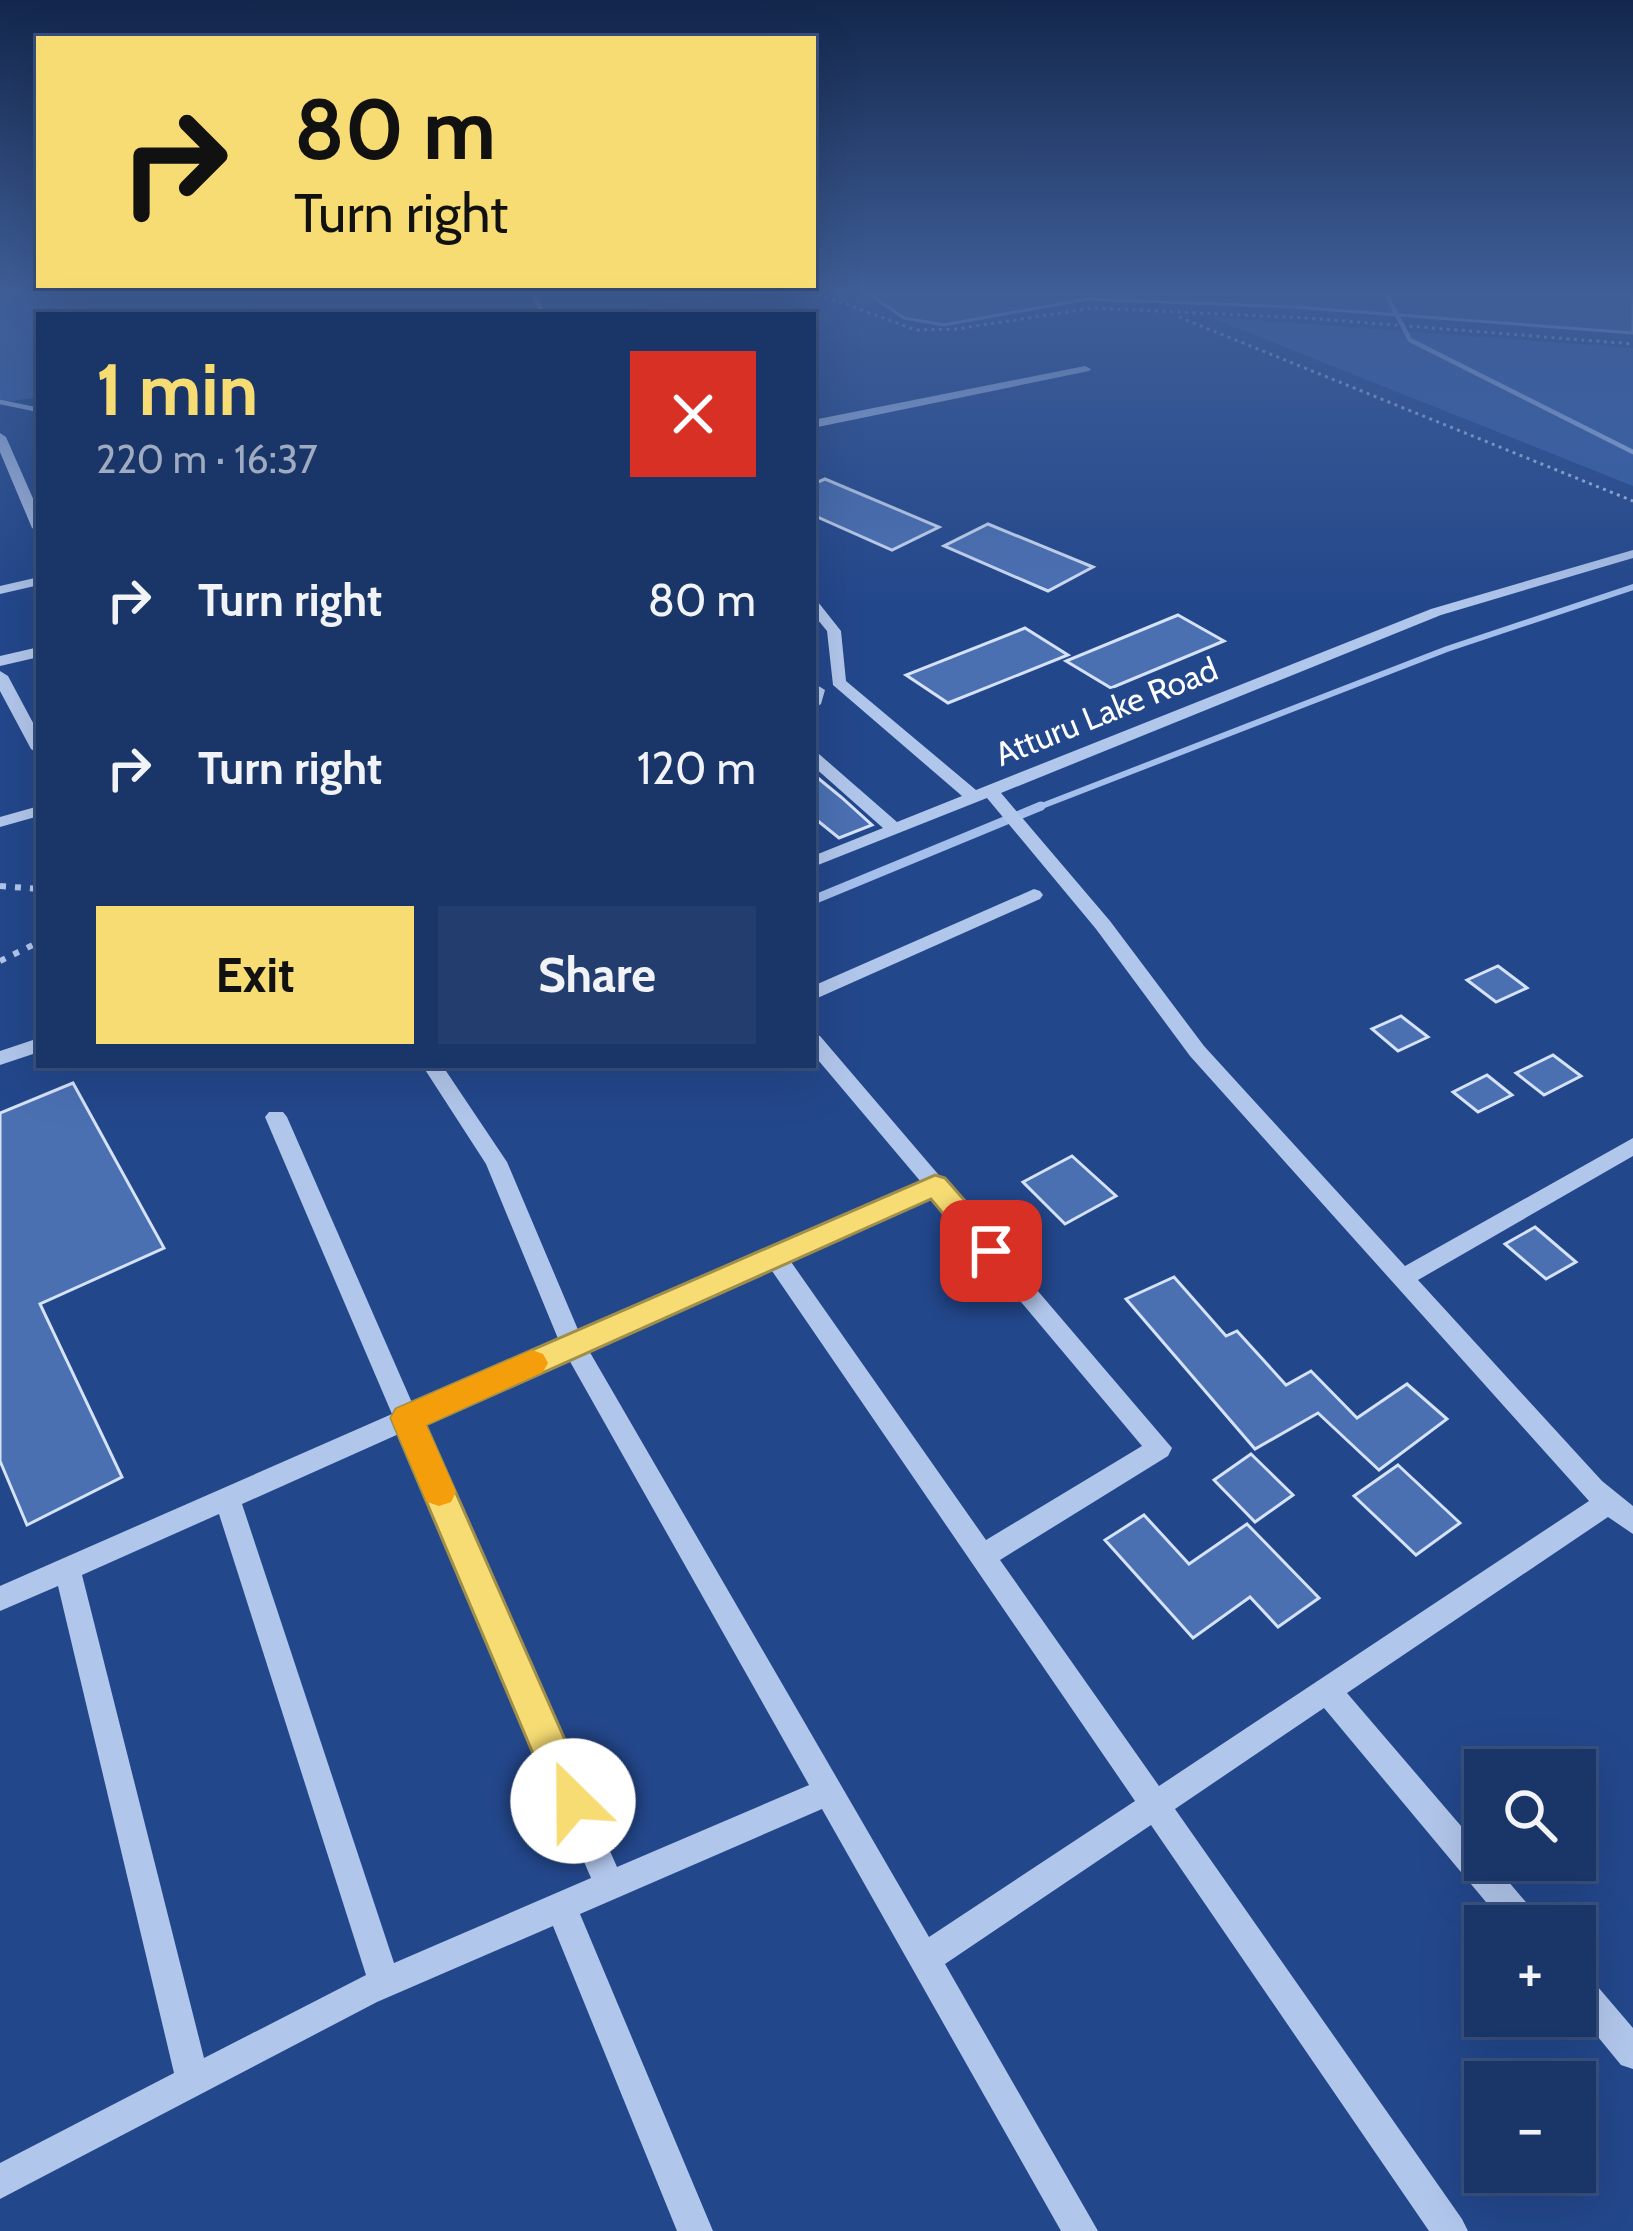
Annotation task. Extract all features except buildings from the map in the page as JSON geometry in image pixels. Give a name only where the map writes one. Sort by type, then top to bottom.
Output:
[{"type":"street","points":[[816,423],[943,398]]},
{"type":"street","points":[[0,437],[36,521]]},
{"type":"street","name":"Atturu Lake Road","points":[[816,861],[1424,621],[1436,612],[1633,554]]},
{"type":"street","name":"Atturu Lake Road","points":[[1424,621],[1453,622],[1633,568]]},
{"type":"street","points":[[0,590],[36,582]]},
{"type":"street","points":[[816,609],[834,631],[838,682],[983,795],[1103,925],[1197,1052],[1609,1502],[1633,1522]]},
{"type":"street","points":[[816,635],[834,631]]},
{"type":"street","points":[[0,661],[36,653]]},
{"type":"street","points":[[0,676],[36,743]]},
{"type":"street","points":[[816,761],[889,824]]},
{"type":"street","points":[[0,822],[36,812]]},
{"type":"street","points":[[816,993],[1034,895]]},
{"type":"street","points":[[816,1045],[1159,1448],[981,1557]]},
{"type":"street","points":[[0,1058],[36,1046]]},
{"type":"street","points":[[434,1068],[496,1162],[573,1345],[1081,2231]]},
{"type":"street","points":[[276,1118],[610,1886]]},
{"type":"street","points":[[1403,1278],[1633,1146]]},
{"type":"street","points":[[0,1598],[935,1185]]},
{"type":"street","points":[[775,1256],[1450,2231]]},
{"type":"street","points":[[227,1498],[386,1983]]},
{"type":"street","points":[[925,1959],[1609,1502]]},
{"type":"street","points":[[67,1569],[193,2081]]},
{"type":"street","points":[[1327,1690],[1508,1905]]},
{"type":"street","points":[[0,2182],[386,1983],[829,1791]]},
{"type":"street","points":[[561,1907],[695,2231]]},
{"type":"street","points":[[1596,2009],[1633,2053]]},
{"type":"path","points":[[1380,398],[1633,501]]},
{"type":"path","points":[[0,886],[36,889]]},
{"type":"path","points":[[0,962],[36,944]]},
{"type":"shaded area","points":[[1413,398],[1633,398],[1633,486]]},
{"type":"waterway","points":[[1526,398],[1633,452]]},
{"type":"waterway","points":[[0,402],[36,409]]},
{"type":"waterway","points":[[1034,809],[1447,649],[1633,587]]},
{"type":"waterway","points":[[816,899],[1041,806]]},
{"type":"slow traffic","points":[[439,1492],[407,1418],[532,1363]]},
{"type":"route","points":[[573,1801],[407,1418],[935,1185],[991,1251]]}]
